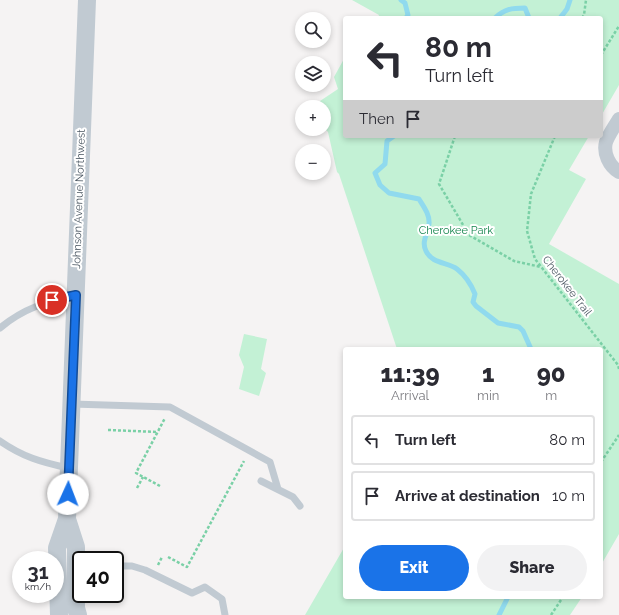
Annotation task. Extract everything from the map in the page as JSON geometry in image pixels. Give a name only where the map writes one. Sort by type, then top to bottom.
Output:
[{"type":"street","name":"Johnson Avenue Northwest","points":[[59,615],[57,548],[67,519],[87,0]]},
{"type":"street","points":[[619,119],[606,142],[607,159],[619,172]]},
{"type":"street","name":"Johnson Avenue Northwest","points":[[67,519],[76,547],[76,608],[78,615]]},
{"type":"lane","points":[[0,328],[29,309],[52,300],[76,295]]},
{"type":"lane","points":[[72,404],[170,407],[270,462],[278,489]]},
{"type":"lane","points":[[0,442],[13,450],[41,462],[69,468]]},
{"type":"lane","points":[[261,481],[293,497],[300,506]]},
{"type":"lane","points":[[124,566],[132,566],[145,570],[192,593],[205,587],[222,599],[225,615]]},
{"type":"path","points":[[583,16],[586,0]]},
{"type":"path","points":[[603,52],[619,26]]},
{"type":"path","points":[[454,138],[439,184],[469,235],[514,261],[542,267]]},
{"type":"path","name":"Cherokee Trail","points":[[554,138],[531,194],[527,230],[535,259],[618,365],[619,369]]},
{"type":"path","points":[[160,486],[136,474],[166,418]]},
{"type":"path","points":[[108,430],[158,432]]},
{"type":"path","points":[[603,459],[619,435]]},
{"type":"path","points":[[168,557],[187,567],[247,455]]},
{"type":"path","points":[[137,488],[143,477]]},
{"type":"path","points":[[551,615],[562,599]]},
{"type":"green space","points":[[352,0],[619,0],[619,85],[603,113],[603,16],[379,15]]},
{"type":"green space","name":"Cherokee Park","points":[[343,61],[343,138],[588,138],[569,170],[586,179],[549,244],[619,284],[619,534],[603,562],[603,347],[396,347],[339,174],[337,172],[329,136],[331,136],[331,100],[322,100],[338,89],[334,77]]},
{"type":"green space","points":[[244,334],[267,339],[261,369],[266,373],[259,396],[239,389],[244,367],[239,355]]},
{"type":"green space","points":[[343,549],[343,599],[581,599],[570,615],[305,615]]},
{"type":"waterway","points":[[401,0],[405,3],[407,16]]},
{"type":"waterway","points":[[562,16],[567,9],[570,0]]},
{"type":"waterway","points":[[498,16],[508,10],[516,8],[525,8],[528,16]]},
{"type":"waterway","points":[[391,138],[387,141],[385,164],[375,173],[380,185],[389,193],[419,199],[429,217],[429,224],[424,244],[429,255],[436,261],[457,269],[468,280],[475,294],[473,302],[476,306],[498,323],[519,327],[523,331],[530,347]]},
{"type":"waterway","points":[[499,615],[507,599]]},
{"type":"route","points":[[52,300],[76,295],[68,494]]}]
